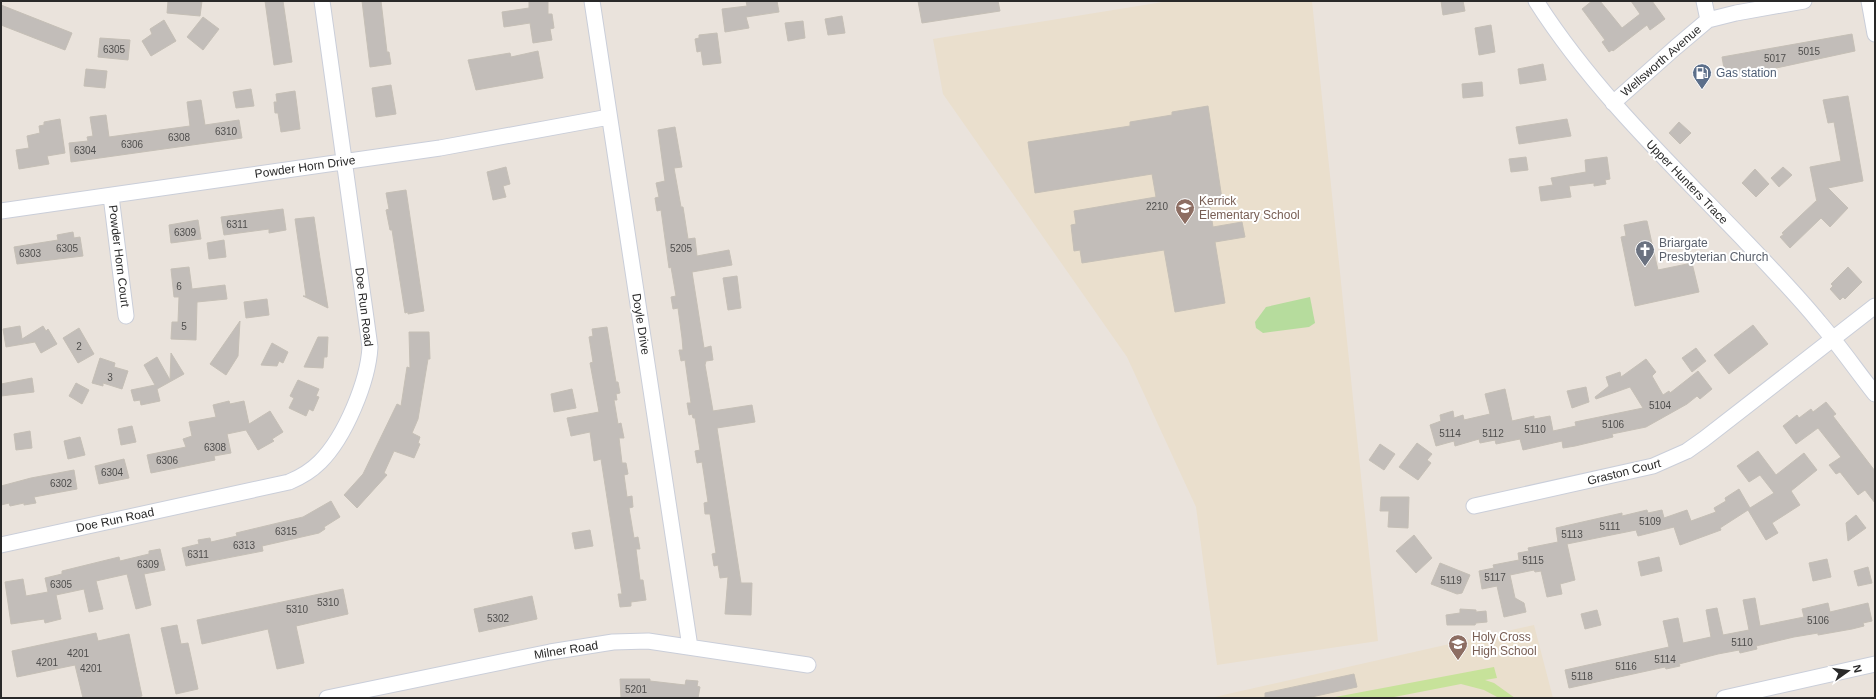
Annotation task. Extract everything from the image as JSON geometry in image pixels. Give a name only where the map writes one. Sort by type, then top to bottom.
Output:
[{"type":"street","name":"Doe Run Road","points":[[1,545],[289,482],[310,471],[328,454],[338,438],[364,382],[370,359],[370,347],[322,1]]},
{"type":"street","name":"Doyle Drive","points":[[592,1],[690,647]]},
{"type":"street","name":"Upper Hunters Trace","points":[[1536,1],[1566,46],[1613,103],[1794,294],[1833,340],[1875,394]]},
{"type":"street","points":[[1704,1],[1708,20]]},
{"type":"street","name":"Wellsworth Avenue","points":[[1613,103],[1708,20],[1736,13],[1804,1]]},
{"type":"street","points":[[1869,1],[1875,34]]},
{"type":"street","name":"Powder Horn Drive","points":[[1,211],[440,148],[609,117]]},
{"type":"street","name":"Powder Horn Court","points":[[111,196],[126,316]]},
{"type":"street","name":"Graston Court","points":[[1474,506],[1653,466],[1670,460],[1704,439],[1875,306]]},
{"type":"street","name":"Milner Road","points":[[327,698],[550,652],[613,642],[648,641],[808,665]]},
{"type":"street","points":[[1724,698],[1875,664]]},
{"type":"shaded area","name":"Kerrick Elementary School","points":[[1169,1],[1312,1],[1378,641],[1217,665],[1196,507],[1127,357],[943,94],[933,39]]},
{"type":"shaded area","name":"Holy Cross High School","points":[[1534,625],[1553,698],[1210,698]]},
{"type":"green space","points":[[1310,297],[1315,323],[1309,327],[1263,333],[1256,328],[1255,322],[1266,307]]},
{"type":"green space","points":[[1494,667],[1497,678],[1485,680],[1494,683],[1515,698],[1499,698],[1484,690],[1461,684],[1389,698],[1330,698]]},
{"type":"building","points":[[168,1],[202,1],[200,16],[167,13]]},
{"type":"building","points":[[265,1],[283,1],[292,62],[274,65]]},
{"type":"building","points":[[362,1],[381,1],[387,52],[389,52],[391,64],[370,67]]},
{"type":"building","points":[[529,1],[548,1],[548,14],[552,14],[554,28],[550,29],[552,40],[533,43],[530,23],[504,27],[502,12],[529,8]]},
{"type":"building","points":[[746,1],[777,1],[779,12],[746,17],[749,28],[725,32],[722,9],[747,6]]},
{"type":"building","points":[[918,1],[998,1],[1000,11],[922,23]]},
{"type":"building","points":[[1441,1],[1463,1],[1465,11],[1443,15]]},
{"type":"building","points":[[1592,1],[1600,1],[1622,28],[1640,14],[1631,1],[1652,1],[1665,19],[1650,30],[1647,25],[1613,51],[1612,50],[1609,52],[1602,42],[1605,40],[1582,9]]},
{"type":"building","points":[[1,5],[72,33],[65,50],[1,25]]},
{"type":"building","points":[[842,16],[845,33],[828,35],[825,19]]},
{"type":"building","points":[[203,17],[219,29],[203,50],[187,37]]},
{"type":"building","points":[[164,20],[176,41],[151,56],[142,41],[152,34],[150,29]]},
{"type":"building","points":[[803,21],[805,38],[788,41],[785,23]]},
{"type":"building","points":[[1491,25],[1495,52],[1479,55],[1475,28]]},
{"type":"building","points":[[717,33],[721,63],[703,65],[701,51],[697,52],[695,39],[699,38],[699,35]]},
{"type":"building","points":[[1852,34],[1855,51],[1767,70],[1767,68],[1725,74],[1722,57]]},
{"type":"building","points":[[100,38],[130,40],[128,60],[98,57]]},
{"type":"building","points":[[538,51],[543,78],[476,90],[468,60],[510,53],[511,57]]},
{"type":"building","points":[[1543,64],[1546,80],[1520,84],[1518,69]]},
{"type":"building","points":[[86,69],[107,71],[105,88],[84,86]]},
{"type":"building","points":[[1482,82],[1483,96],[1463,98],[1462,84]]},
{"type":"building","points":[[391,85],[396,114],[376,117],[372,88]]},
{"type":"building","points":[[251,89],[254,106],[236,108],[233,92]]},
{"type":"building","points":[[295,91],[300,129],[281,132],[278,113],[275,113],[274,102],[277,102],[276,94]]},
{"type":"building","points":[[1848,96],[1863,181],[1828,188],[1848,208],[1830,227],[1821,218],[1790,248],[1780,237],[1784,234],[1782,233],[1816,201],[1817,202],[1810,167],[1841,161],[1834,122],[1828,123],[1823,100]]},
{"type":"building","points":[[201,100],[205,125],[239,120],[242,138],[71,162],[69,143],[88,141],[87,137],[93,136],[90,117],[106,115],[109,137],[190,126],[187,102]]},
{"type":"building","name":"Kerrick Elementary School","points":[[1208,106],[1222,199],[1209,201],[1213,227],[1242,222],[1245,237],[1215,242],[1225,303],[1175,312],[1164,250],[1082,263],[1080,250],[1074,251],[1071,225],[1076,224],[1074,211],[1156,197],[1152,174],[1035,193],[1028,142],[1130,126],[1130,122],[1172,115],[1172,112]]},
{"type":"building","points":[[60,119],[65,153],[47,156],[49,164],[19,169],[16,150],[29,148],[27,136],[40,133],[39,126],[44,125],[44,122]]},
{"type":"building","points":[[1567,119],[1571,136],[1519,144],[1516,127]]},
{"type":"building","points":[[1679,122],[1691,133],[1680,144],[1669,133]]},
{"type":"building","points":[[675,127],[682,167],[674,168],[681,207],[683,207],[688,239],[695,238],[697,256],[729,250],[732,265],[692,272],[704,348],[711,346],[713,360],[706,361],[705,365],[713,411],[752,405],[755,422],[717,428],[741,583],[752,583],[751,615],[725,614],[728,577],[720,578],[718,565],[714,566],[712,554],[716,553],[710,514],[705,514],[704,503],[708,502],[702,462],[697,463],[695,451],[700,450],[695,418],[693,418],[692,414],[689,415],[687,403],[691,403],[685,360],[681,361],[679,350],[683,350],[678,308],[673,309],[671,297],[676,296],[671,267],[669,268],[661,210],[657,211],[655,198],[659,197],[656,183],[665,181],[658,130]]},
{"type":"building","points":[[1526,157],[1528,170],[1511,172],[1509,159]]},
{"type":"building","points":[[1607,157],[1610,179],[1605,180],[1606,184],[1594,186],[1594,183],[1569,186],[1571,197],[1541,201],[1539,187],[1553,185],[1551,178],[1586,172],[1585,160]]},
{"type":"building","points":[[506,167],[510,184],[503,186],[506,197],[493,200],[487,172]]},
{"type":"building","points":[[1783,167],[1792,175],[1779,187],[1771,178]]},
{"type":"building","points":[[1755,169],[1769,184],[1756,197],[1742,183]]},
{"type":"building","points":[[406,190],[424,311],[408,314],[408,312],[405,313],[392,230],[390,230],[386,210],[389,209],[386,193]]},
{"type":"building","points":[[283,209],[286,230],[269,233],[269,229],[224,235],[221,217]]},
{"type":"building","points":[[314,217],[328,308],[303,296],[306,296],[295,219]]},
{"type":"building","points":[[198,220],[201,239],[171,243],[169,225]]},
{"type":"building","name":"Briargate Presbyterian Church","points":[[1647,221],[1658,270],[1692,263],[1699,292],[1635,306],[1621,237],[1626,236],[1624,225]]},
{"type":"building","points":[[73,232],[74,238],[80,237],[83,256],[17,264],[14,247],[58,240],[57,235]]},
{"type":"building","points":[[224,240],[226,257],[209,259],[207,243]]},
{"type":"building","points":[[189,267],[192,289],[225,285],[227,299],[197,302],[196,340],[171,339],[172,322],[178,322],[179,297],[174,297],[171,269]]},
{"type":"building","points":[[1848,267],[1862,282],[1845,299],[1843,297],[1840,300],[1830,289],[1833,286],[1831,284]]},
{"type":"building","points":[[737,276],[741,308],[728,310],[723,278]]},
{"type":"building","points":[[267,299],[269,315],[246,318],[244,302]]},
{"type":"building","points":[[240,321],[238,356],[226,375],[210,364]]},
{"type":"building","points":[[1753,325],[1768,344],[1729,374],[1714,355]]},
{"type":"building","points":[[20,326],[22,339],[43,326],[46,331],[48,329],[57,344],[41,353],[35,342],[6,347],[3,329]]},
{"type":"building","points":[[607,327],[616,382],[618,382],[620,393],[616,394],[617,400],[614,400],[618,424],[621,423],[624,438],[619,438],[622,463],[626,463],[628,474],[624,475],[627,497],[632,496],[633,507],[629,508],[634,538],[638,537],[640,549],[636,549],[640,580],[643,580],[646,600],[631,602],[631,606],[620,607],[618,594],[622,594],[601,459],[594,461],[590,432],[571,436],[567,418],[599,412],[590,363],[593,362],[589,337],[593,336],[592,329]]},
{"type":"building","points":[[79,328],[94,354],[78,363],[63,338]]},
{"type":"building","points":[[409,332],[429,332],[430,359],[428,359],[418,419],[412,433],[420,437],[418,443],[420,444],[414,458],[394,451],[384,473],[387,475],[357,508],[344,495],[363,474],[397,404],[401,406],[407,367],[410,368]]},
{"type":"building","points":[[318,337],[328,337],[327,357],[324,357],[323,368],[304,367]]},
{"type":"building","points":[[272,343],[288,352],[283,363],[279,361],[277,366],[261,365]]},
{"type":"building","points":[[1696,348],[1706,361],[1692,372],[1682,358]]},
{"type":"building","points":[[171,353],[184,374],[157,389],[160,401],[141,405],[140,400],[134,401],[131,390],[155,385],[144,365],[157,357],[170,380]]},
{"type":"building","points":[[100,358],[115,363],[114,367],[128,371],[122,389],[103,383],[103,386],[92,383]]},
{"type":"building","points":[[1646,359],[1656,372],[1652,376],[1663,395],[1669,391],[1670,393],[1698,371],[1712,389],[1700,399],[1697,396],[1687,404],[1646,427],[1612,434],[1613,437],[1575,446],[1563,448],[1562,441],[1523,450],[1520,439],[1496,444],[1495,440],[1480,443],[1479,439],[1455,446],[1454,441],[1436,446],[1430,425],[1441,421],[1440,415],[1453,411],[1454,418],[1463,415],[1464,420],[1490,414],[1485,394],[1505,389],[1512,421],[1534,416],[1534,419],[1550,416],[1553,431],[1576,426],[1575,422],[1643,408],[1630,387],[1596,399],[1595,397],[1609,386],[1606,377],[1620,372],[1621,377]]},
{"type":"building","points":[[32,378],[34,392],[1,396],[1,384]]},
{"type":"building","points":[[298,380],[319,389],[316,396],[319,397],[313,411],[309,409],[306,416],[289,408],[294,398],[290,396]]},
{"type":"building","points":[[76,383],[89,390],[82,404],[69,396]]},
{"type":"building","points":[[1586,387],[1589,402],[1572,408],[1567,391]]},
{"type":"building","points":[[572,389],[576,408],[554,412],[551,394]]},
{"type":"building","points":[[229,401],[230,404],[244,401],[249,424],[270,411],[283,432],[272,439],[274,441],[258,450],[246,430],[227,434],[231,453],[214,456],[215,460],[151,473],[147,455],[186,447],[183,439],[192,436],[189,422],[216,417],[213,405]]},
{"type":"building","points":[[1826,402],[1836,414],[1833,416],[1875,471],[1875,503],[1865,490],[1858,495],[1840,472],[1836,474],[1829,465],[1841,457],[1818,428],[1796,444],[1783,426],[1797,415],[1799,418],[1811,409],[1813,412]]},
{"type":"building","points":[[132,426],[136,442],[121,445],[118,429]]},
{"type":"building","points":[[30,431],[32,448],[16,450],[14,434]]},
{"type":"building","points":[[80,437],[85,455],[68,459],[64,441]]},
{"type":"building","points":[[1417,443],[1432,454],[1427,460],[1431,463],[1418,480],[1399,467]]},
{"type":"building","points":[[1380,444],[1395,454],[1384,470],[1369,460]]},
{"type":"building","points":[[1758,451],[1776,475],[1804,453],[1817,470],[1791,491],[1800,505],[1772,523],[1778,533],[1766,540],[1748,510],[1720,528],[1721,530],[1680,545],[1674,527],[1638,536],[1636,530],[1567,544],[1575,580],[1560,584],[1562,594],[1547,597],[1541,571],[1535,572],[1534,570],[1510,575],[1515,598],[1524,603],[1526,612],[1504,617],[1497,586],[1482,589],[1479,571],[1494,568],[1493,565],[1519,560],[1518,553],[1529,551],[1528,548],[1558,542],[1556,528],[1622,513],[1622,516],[1647,510],[1648,513],[1662,510],[1664,518],[1687,510],[1691,521],[1716,512],[1714,508],[1726,501],[1725,498],[1739,489],[1750,508],[1774,493],[1760,475],[1749,482],[1737,466]]},
{"type":"building","points":[[124,459],[129,478],[99,484],[95,466]]},
{"type":"building","points":[[74,470],[77,489],[34,497],[36,503],[24,505],[24,503],[10,506],[9,503],[1,505],[1,486],[31,478]]},
{"type":"building","points":[[1381,497],[1409,497],[1408,528],[1388,527],[1389,511],[1380,511]]},
{"type":"building","points":[[331,501],[340,517],[324,527],[325,529],[319,533],[262,546],[263,551],[186,566],[182,548],[199,544],[198,540],[210,538],[211,542],[237,536],[236,533],[303,517]]},
{"type":"building","points":[[1856,515],[1866,528],[1848,541],[1846,523]]},
{"type":"building","points":[[590,530],[593,546],[575,549],[572,533]]},
{"type":"building","points":[[1414,535],[1432,558],[1416,573],[1396,551]]},
{"type":"building","points":[[160,549],[165,570],[144,574],[151,605],[136,609],[127,574],[96,581],[103,609],[89,612],[84,589],[56,595],[61,619],[45,623],[44,619],[11,624],[5,582],[23,579],[26,596],[48,592],[45,578],[62,574],[62,571],[119,557],[120,561],[149,554],[149,551]]},
{"type":"building","points":[[1659,557],[1662,571],[1641,576],[1638,562]]},
{"type":"building","points":[[1827,559],[1831,577],[1813,581],[1809,563]]},
{"type":"building","points":[[1440,563],[1470,575],[1462,593],[1457,594],[1431,584]]},
{"type":"building","points":[[1868,567],[1872,583],[1858,586],[1854,571]]},
{"type":"building","points":[[343,589],[348,614],[296,626],[304,663],[277,669],[268,629],[202,644],[197,620]]},
{"type":"building","points":[[532,596],[537,619],[479,632],[474,609]]},
{"type":"building","points":[[1755,598],[1760,626],[1804,617],[1802,609],[1828,603],[1830,612],[1868,603],[1872,621],[1863,623],[1864,626],[1852,629],[1818,635],[1818,633],[1794,637],[1756,646],[1757,649],[1740,653],[1739,650],[1718,654],[1679,664],[1680,666],[1666,669],[1665,667],[1569,688],[1565,670],[1669,647],[1663,621],[1678,618],[1683,643],[1711,637],[1706,610],[1717,608],[1723,635],[1749,630],[1743,600]]},
{"type":"building","points":[[1460,609],[1476,610],[1476,612],[1486,611],[1487,622],[1476,623],[1475,625],[1447,625],[1446,615],[1460,613]]},
{"type":"building","points":[[1597,610],[1601,625],[1585,629],[1581,614]]},
{"type":"building","points":[[177,625],[181,644],[188,643],[198,689],[176,694],[161,628]]},
{"type":"building","points":[[96,633],[98,641],[129,634],[142,696],[132,698],[83,698],[75,665],[17,677],[12,651]]},
{"type":"building","points":[[1354,674],[1357,687],[1307,698],[1265,698],[1265,693]]},
{"type":"building","points":[[620,679],[650,679],[650,681],[685,685],[686,680],[698,681],[697,686],[700,687],[698,698],[621,698]]},
{"type":"place","name":"Gas station","points":[[1702,90]]},
{"type":"place","name":"Kerrick Elementary School","points":[[1185,225]]},
{"type":"place","name":"Briargate Presbyterian Church","points":[[1645,267]]},
{"type":"place","name":"Holy Cross High School","points":[[1458,661]]}]
